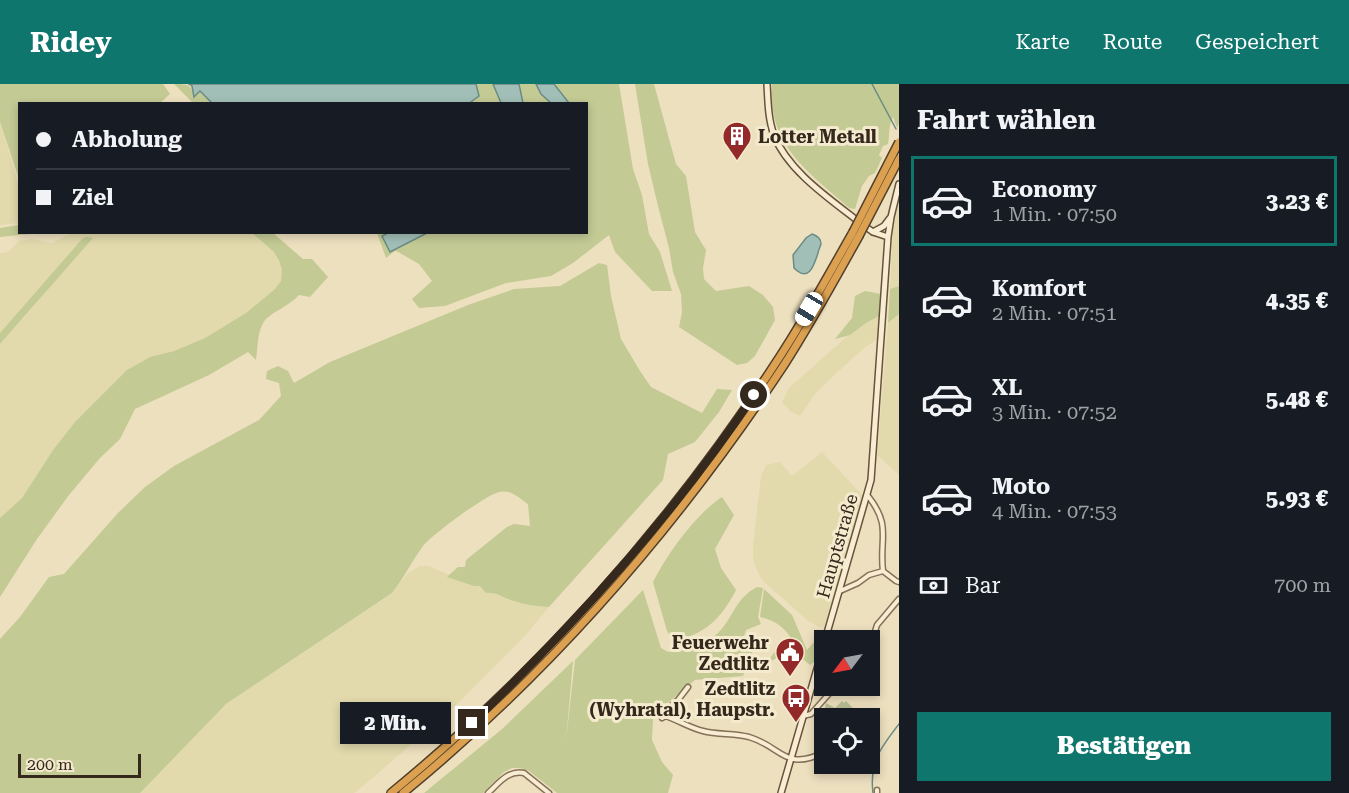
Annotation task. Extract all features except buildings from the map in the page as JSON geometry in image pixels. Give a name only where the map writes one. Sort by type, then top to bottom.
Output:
[{"type":"highway","points":[[391,793],[472,723],[530,668],[596,598],[681,496],[742,413],[856,234],[899,142]]},
{"type":"highway","points":[[403,793],[535,673],[609,595],[669,524],[721,456],[784,364],[899,159]]},
{"type":"main road","points":[[767,84],[772,128],[786,157],[812,183],[873,232],[888,237]]},
{"type":"main road","name":"Hauptstraße","points":[[828,630],[868,496],[874,459],[888,237],[899,184]]},
{"type":"main road","points":[[873,232],[884,226],[891,217]]},
{"type":"main road","name":"Hauptstraße","points":[[781,793],[814,678]]},
{"type":"street","points":[[868,496],[878,511],[883,525],[883,571]]},
{"type":"street","points":[[883,571],[897,582],[899,587]]},
{"type":"street","points":[[840,591],[869,575],[883,571]]},
{"type":"street","points":[[875,630],[899,599]]},
{"type":"street","points":[[688,687],[664,712],[663,717],[706,732],[751,737],[790,759],[807,760],[814,757]]},
{"type":"street","points":[[803,716],[811,714],[827,696]]},
{"type":"street","points":[[488,793],[504,777],[519,772],[524,773],[549,793]]},
{"type":"shaded area","points":[[0,122],[18,183],[18,223],[0,225]]},
{"type":"shaded area","points":[[899,199],[899,286],[890,289],[893,229]]},
{"type":"shaded area","points":[[70,234],[253,234],[274,252],[282,270],[281,281],[275,289],[246,313],[205,338],[174,351],[150,357],[127,370],[75,422],[53,450],[22,498],[0,518],[0,344],[37,303],[86,237],[0,333],[0,253],[8,252],[19,241],[32,239],[52,243]]},
{"type":"shaded area","points":[[899,314],[899,475],[877,455],[888,323]]},
{"type":"shaded area","points":[[879,316],[878,339],[864,348],[831,378],[815,394],[800,416],[791,412],[782,402],[789,388],[845,338]]},
{"type":"shaded area","points":[[822,452],[864,497],[826,626],[819,627],[807,620],[763,581],[753,559],[753,545],[761,476],[766,465],[780,462],[792,476]]},
{"type":"shaded area","points":[[420,566],[429,566],[454,577],[549,607],[524,637],[454,707],[354,793],[136,793],[225,705],[391,594],[408,573]]},
{"type":"green space","points":[[0,84],[163,84],[170,94],[161,102],[18,102],[18,176],[0,122]]},
{"type":"green space","points":[[174,84],[188,86],[195,97],[200,91],[212,102],[192,102]]},
{"type":"green space","points":[[476,84],[493,84],[501,102],[471,102],[479,96]]},
{"type":"green space","points":[[519,84],[536,84],[541,94],[550,102],[523,102]]},
{"type":"green space","points":[[554,84],[619,84],[633,169],[642,195],[649,234],[660,252],[672,291],[652,291],[615,252],[609,235],[573,263],[551,276],[506,283],[445,306],[419,308],[412,299],[432,281],[419,264],[398,252],[395,251],[386,258],[377,234],[386,234],[382,237],[391,251],[425,234],[588,234],[588,102],[568,102]]},
{"type":"green space","points":[[635,84],[654,84],[676,164],[686,176],[695,232],[706,250],[704,279],[716,291],[749,286],[763,295],[773,307],[775,320],[755,356],[747,363],[737,365],[679,327],[682,312],[681,294],[673,272],[648,164]]},
{"type":"green space","points":[[772,84],[899,84],[899,123],[897,128],[893,117],[891,120],[888,144],[883,146],[879,155],[882,158],[875,173],[869,176],[862,186],[855,209],[849,208],[819,182],[794,156],[784,141],[776,124],[772,106]]},
{"type":"green space","points":[[18,225],[18,234],[29,234],[0,237],[0,228]]},
{"type":"green space","points":[[253,234],[274,234],[303,259],[312,259],[328,277],[310,297],[299,295],[267,318],[260,332],[256,360],[248,352],[209,375],[135,409],[120,439],[100,458],[69,495],[37,539],[0,597],[0,518],[22,498],[53,450],[75,422],[127,370],[150,357],[174,351],[205,338],[246,313],[275,289],[281,281],[282,270],[274,252]]},
{"type":"green space","points":[[86,237],[93,238],[0,344],[0,333]]},
{"type":"green space","points":[[599,263],[607,265],[611,296],[621,339],[651,387],[702,413],[717,389],[732,390],[719,412],[695,442],[668,454],[663,480],[549,607],[536,606],[497,594],[486,593],[480,586],[447,577],[458,567],[465,567],[466,560],[507,527],[514,524],[530,526],[528,504],[511,493],[499,492],[471,508],[429,540],[392,593],[226,704],[140,793],[0,793],[0,639],[20,617],[49,577],[64,574],[118,513],[145,487],[174,466],[259,420],[281,396],[279,383],[266,379],[267,371],[278,366],[288,371],[294,383],[330,362],[468,305],[514,289],[560,286]]},
{"type":"green space","points":[[899,286],[899,314],[888,323],[890,289]]},
{"type":"green space","points":[[865,291],[881,294],[879,316],[850,335],[835,339],[852,318],[855,296]]},
{"type":"green space","points":[[722,497],[734,515],[715,549],[721,568],[736,590],[725,609],[711,624],[694,634],[673,640],[667,631],[653,582],[683,535]]},
{"type":"green space","points":[[757,587],[763,588],[758,617],[761,624],[746,630],[742,642],[756,643],[743,676],[695,680],[664,706],[653,719],[652,740],[662,762],[673,775],[668,793],[557,793],[529,771],[512,768],[504,772],[483,793],[424,793],[501,730],[573,661],[566,741],[575,660],[643,590],[661,648],[668,652],[700,643],[717,634],[744,597]]},
{"type":"green space","points":[[764,589],[792,615],[807,650],[814,642],[814,662],[810,665],[799,656],[785,653],[763,666],[785,640],[792,640],[779,625],[760,617]]},
{"type":"green space","points":[[842,701],[844,703],[846,701],[853,708],[835,708]]},
{"type":"green space","points":[[826,703],[835,708],[825,708]]},
{"type":"water","points":[[189,84],[476,84],[479,96],[471,102],[211,102],[200,91],[194,97],[192,86]]},
{"type":"water","points":[[493,84],[519,84],[523,102],[501,102]]},
{"type":"water","points":[[536,84],[554,84],[568,102],[550,102],[541,94]]},
{"type":"water","points":[[386,234],[425,234],[390,252],[382,236]]},
{"type":"water","points":[[812,234],[820,240],[821,244],[813,267],[804,274],[794,268],[793,255]]},
{"type":"waterway","points":[[872,84],[896,129]]},
{"type":"waterway","points":[[873,793],[873,772],[878,756],[899,724]]},
{"type":"place","name":"Lotter Metall","points":[[737,162]]},
{"type":"place","name":"Feuerwehr Zedtlitz","points":[[790,678]]},
{"type":"place","name":"Zedtlitz (Wyhratal), Haupstr.","points":[[796,724]]},
{"type":"route","points":[[472,723],[530,668],[641,546],[705,465],[754,395]]}]
